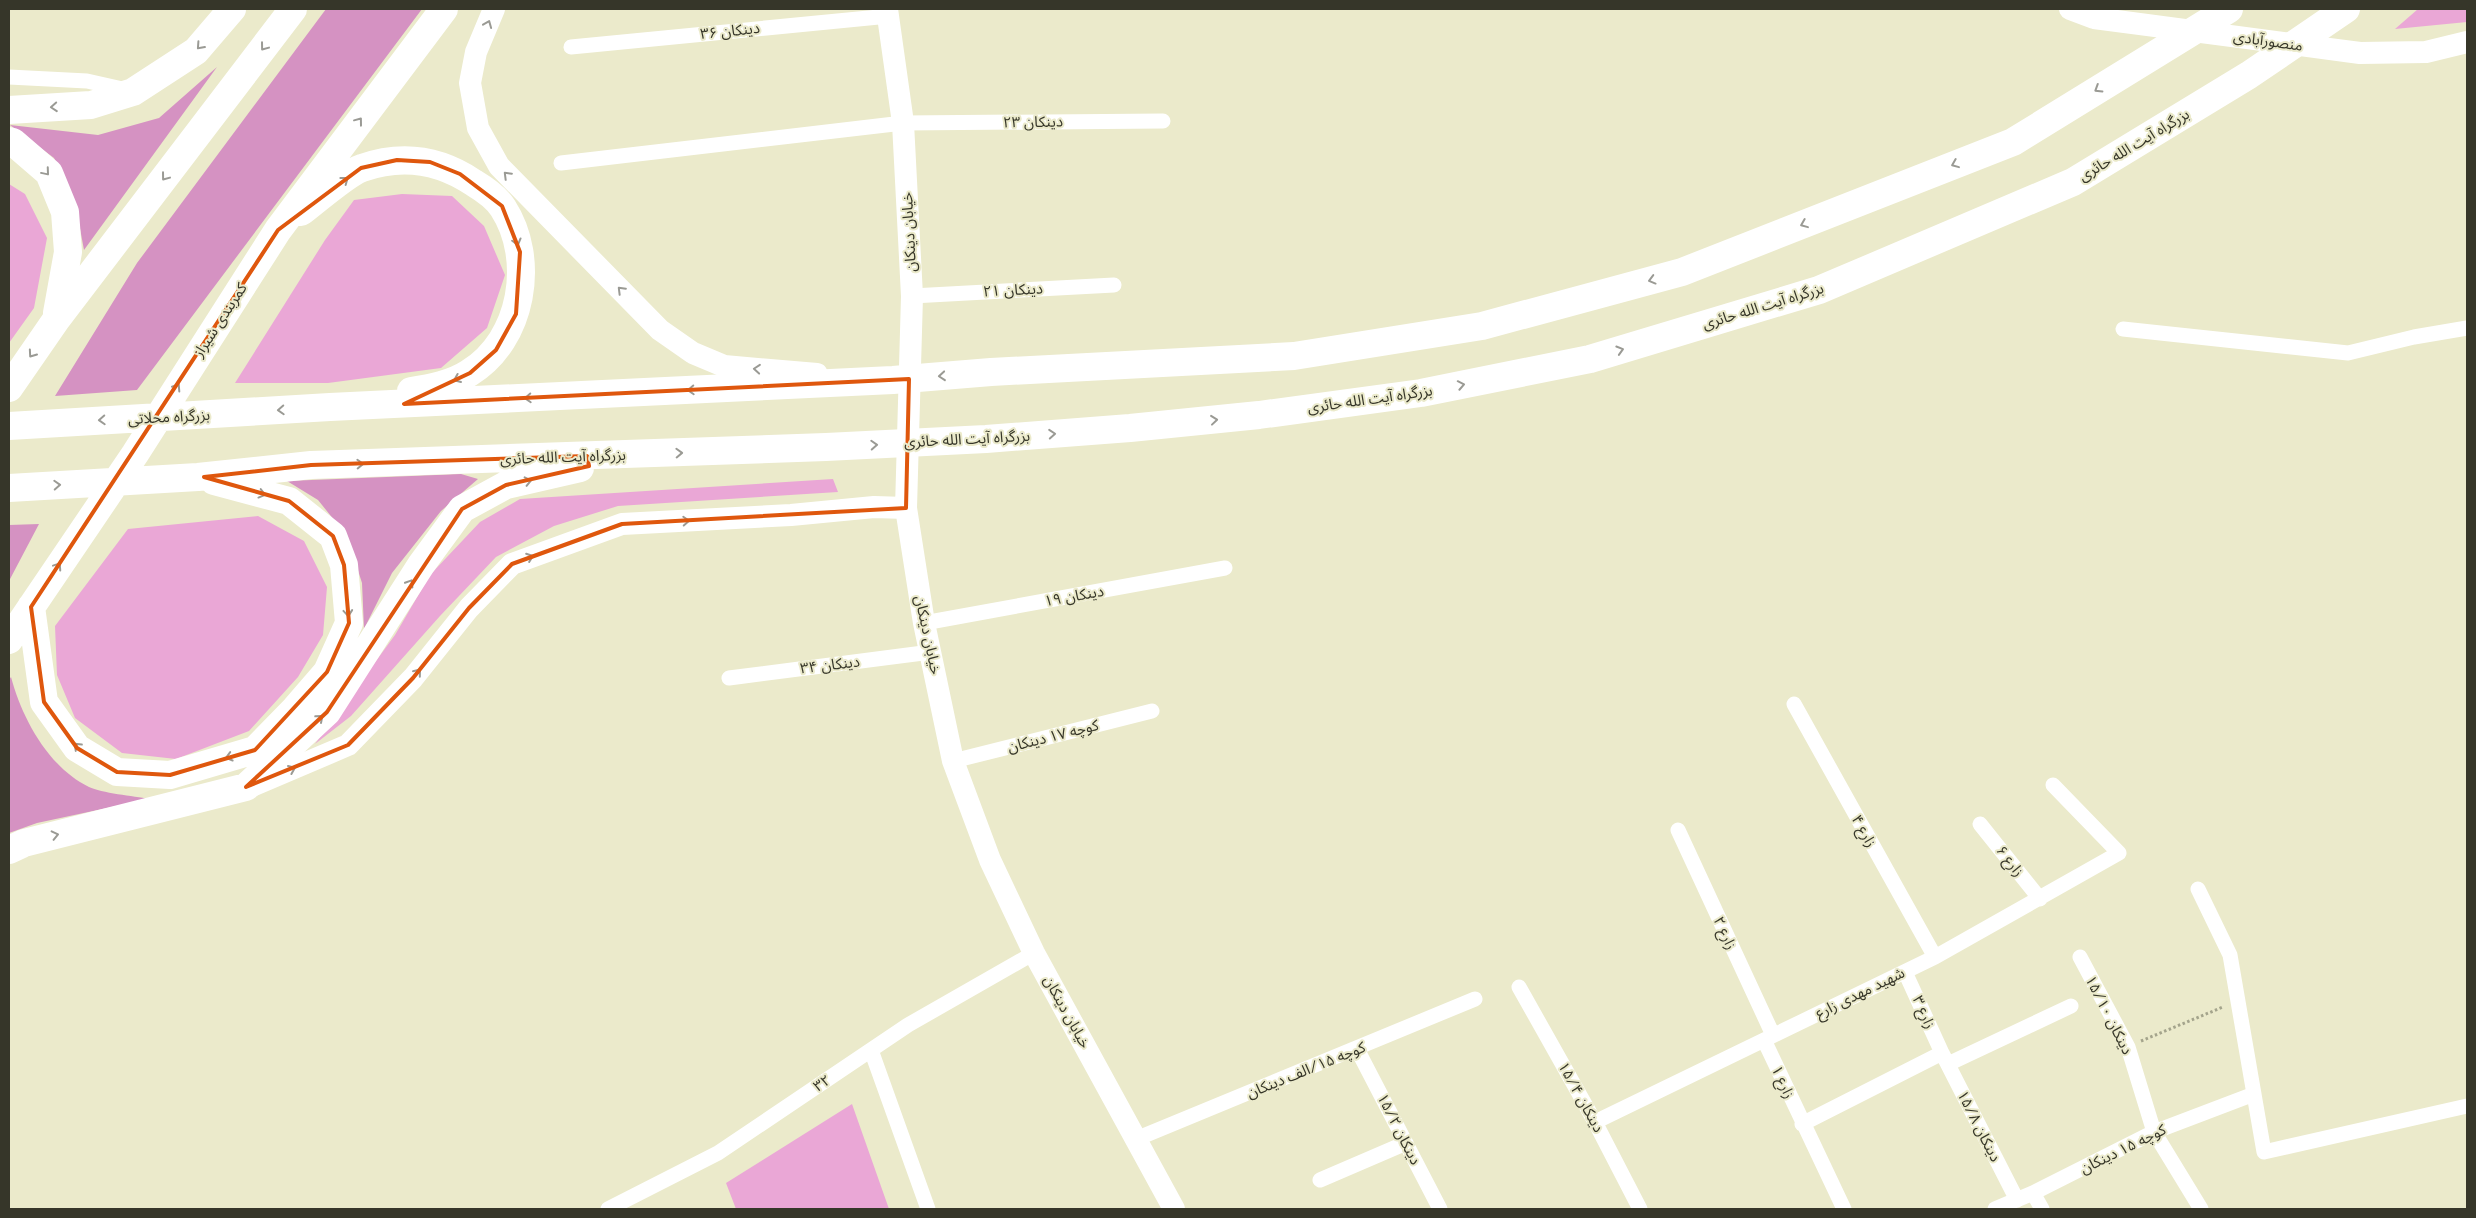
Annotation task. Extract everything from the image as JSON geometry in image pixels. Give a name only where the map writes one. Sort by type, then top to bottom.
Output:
[{"type":"highway","points":[[9,110],[91,105],[133,92],[196,51],[232,9]]},
{"type":"highway","points":[[9,388],[56,320],[293,9]]},
{"type":"highway","name":"کمربندی شیراز","points":[[9,640],[140,446],[278,230],[444,9]]},
{"type":"highway","points":[[330,407],[892,380],[991,372],[1294,356],[1482,326],[1682,272],[2013,142],[2229,9]]},
{"type":"highway","name":"بزرگراه آیت الله حائری","points":[[198,477],[311,465],[826,447],[986,439],[1259,415],[1421,393],[1590,358],[1819,290],[2072,182],[2249,75],[2346,9]]},
{"type":"highway","points":[[9,141],[13,142],[49,173],[65,212],[68,252],[56,320]]},
{"type":"highway","points":[[278,230],[361,168],[397,160],[430,162],[460,174],[486,190],[502,206],[513,227],[520,252],[516,314],[496,350],[470,373],[440,386],[330,407]]},
{"type":"highway","name":"بزرگراه محلاتی","points":[[9,426],[330,407]]},
{"type":"highway","points":[[9,850],[24,843],[246,787],[326,712],[421,565],[462,509],[506,486],[640,454]]},
{"type":"highway","points":[[9,488],[198,477],[289,501],[333,536],[344,564],[349,623],[326,672],[295,710],[255,750],[170,775],[117,772],[77,748],[44,702],[31,607]]},
{"type":"main road","points":[[494,9],[476,52],[470,83],[478,128],[498,166],[660,330],[693,353],[724,366],[892,380]]},
{"type":"main road","name":"منصورآبادی","points":[[2070,9],[2094,18],[2360,54],[2426,52],[2467,42]]},
{"type":"main road","name":"خیابان دینکان","points":[[888,12],[904,124],[912,296],[906,508],[924,623],[954,761],[990,860],[1034,953],[1174,1209]]},
{"type":"main road","points":[[246,787],[348,745],[413,678],[469,608],[512,564],[622,524],[791,515],[874,508],[906,508]]},
{"type":"street","name":"۳۶ دینکان","points":[[571,47],[888,12]]},
{"type":"street","points":[[9,77],[87,81],[133,92]]},
{"type":"street","name":"۲۳ دینکان","points":[[561,163],[904,124],[1164,121]]},
{"type":"street","name":"۲۱ دینکان","points":[[912,296],[1114,285]]},
{"type":"street","points":[[2123,330],[2348,353],[2414,336],[2467,328]]},
{"type":"street","name":"۱۹ دینکان","points":[[924,623],[1225,568]]},
{"type":"street","name":"۳۴ دینکان","points":[[730,678],[931,652]]},
{"type":"street","name":"۴ زارع","points":[[1794,704],[1935,957]]},
{"type":"street","name":"کوچه ۱۷ دینکان","points":[[954,761],[1152,711]]},
{"type":"street","name":"شهید مهدی زارع","points":[[1595,1122],[1935,957],[2040,900],[2119,854],[2053,785]]},
{"type":"street","name":"۶ زارع","points":[[1980,824],[2040,900]]},
{"type":"street","name":"۲ زارع","points":[[1678,830],[1768,1038]]},
{"type":"street","points":[[2198,889],[2230,955],[2264,1152],[2467,1106]]},
{"type":"street","name":"۳۲","points":[[608,1209],[718,1152],[908,1025],[1034,953]]},
{"type":"street","name":"۱۵/۱۰ دینکان","points":[[2080,957],[2128,1047],[2154,1132],[2202,1209]]},
{"type":"street","name":"۳ زارع","points":[[1905,972],[1945,1058]]},
{"type":"street","name":"۱۵/۴ دینکان","points":[[1519,987],[1595,1122],[1640,1209]]},
{"type":"street","name":"کوچه ۱۵/الف دینکان","points":[[1136,1139],[1475,999]]},
{"type":"street","points":[[1802,1124],[1945,1058],[2071,1006]]},
{"type":"street","name":"۱ زارع","points":[[1768,1038],[1802,1124],[1844,1209]]},
{"type":"street","name":"۱۵/۲ دینکان","points":[[1357,1049],[1440,1209]]},
{"type":"street","points":[[871,1050],[928,1209]]},
{"type":"street","name":"۱۵/۸ دینکان","points":[[1945,1058],[2017,1200]]},
{"type":"street","name":"کوچه ۱۵ دینکان","points":[[1995,1209],[2034,1193],[2154,1132],[2254,1094]]},
{"type":"street","points":[[1320,1180],[1406,1143]]},
{"type":"street","points":[[2034,1193],[2042,1209]]},
{"type":"path","points":[[2128,1047],[2238,1001]]},
{"type":"highlighted area","points":[[397,160],[430,162],[460,174],[502,206],[520,252],[516,314],[496,350],[470,373],[404,404],[909,379],[906,508],[622,524],[512,564],[469,608],[413,678],[348,745],[246,787],[327,712],[462,509],[506,485],[589,466],[587,456],[311,465],[204,477],[289,501],[333,536],[344,565],[349,623],[327,672],[255,750],[170,775],[117,772],[77,748],[44,702],[31,607],[278,230],[361,168]]},
{"type":"shaded area","points":[[326,9],[422,9],[137,390],[55,396],[137,263]]},
{"type":"shaded area","points":[[2418,9],[2467,9],[2467,22],[2395,29]]},
{"type":"shaded area","points":[[217,67],[84,250],[76,207],[54,158],[10,125],[98,135],[159,118]]},
{"type":"shaded area","points":[[9,184],[25,194],[47,238],[34,308],[9,343]]},
{"type":"shaded area","points":[[402,194],[452,196],[484,226],[505,275],[487,328],[441,368],[328,383],[235,383],[325,240],[354,200]]},
{"type":"shaded area","points":[[461,474],[478,479],[441,511],[392,573],[364,629],[362,583],[347,536],[318,500],[287,481]]},
{"type":"shaded area","points":[[833,479],[838,492],[618,506],[554,526],[496,557],[440,616],[351,716],[315,744],[395,635],[430,575],[480,522],[520,499]]},
{"type":"shaded area","points":[[258,516],[304,541],[327,587],[323,635],[298,677],[249,731],[176,759],[122,753],[75,718],[57,675],[55,626],[128,529]]},
{"type":"shaded area","points":[[39,524],[9,581],[9,525]]},
{"type":"shaded area","points":[[11,677],[22,709],[30,725],[49,754],[61,767],[74,778],[94,789],[149,799],[37,823],[9,833],[9,680]]},
{"type":"shaded area","points":[[852,1104],[889,1209],[736,1209],[726,1183]]}]
